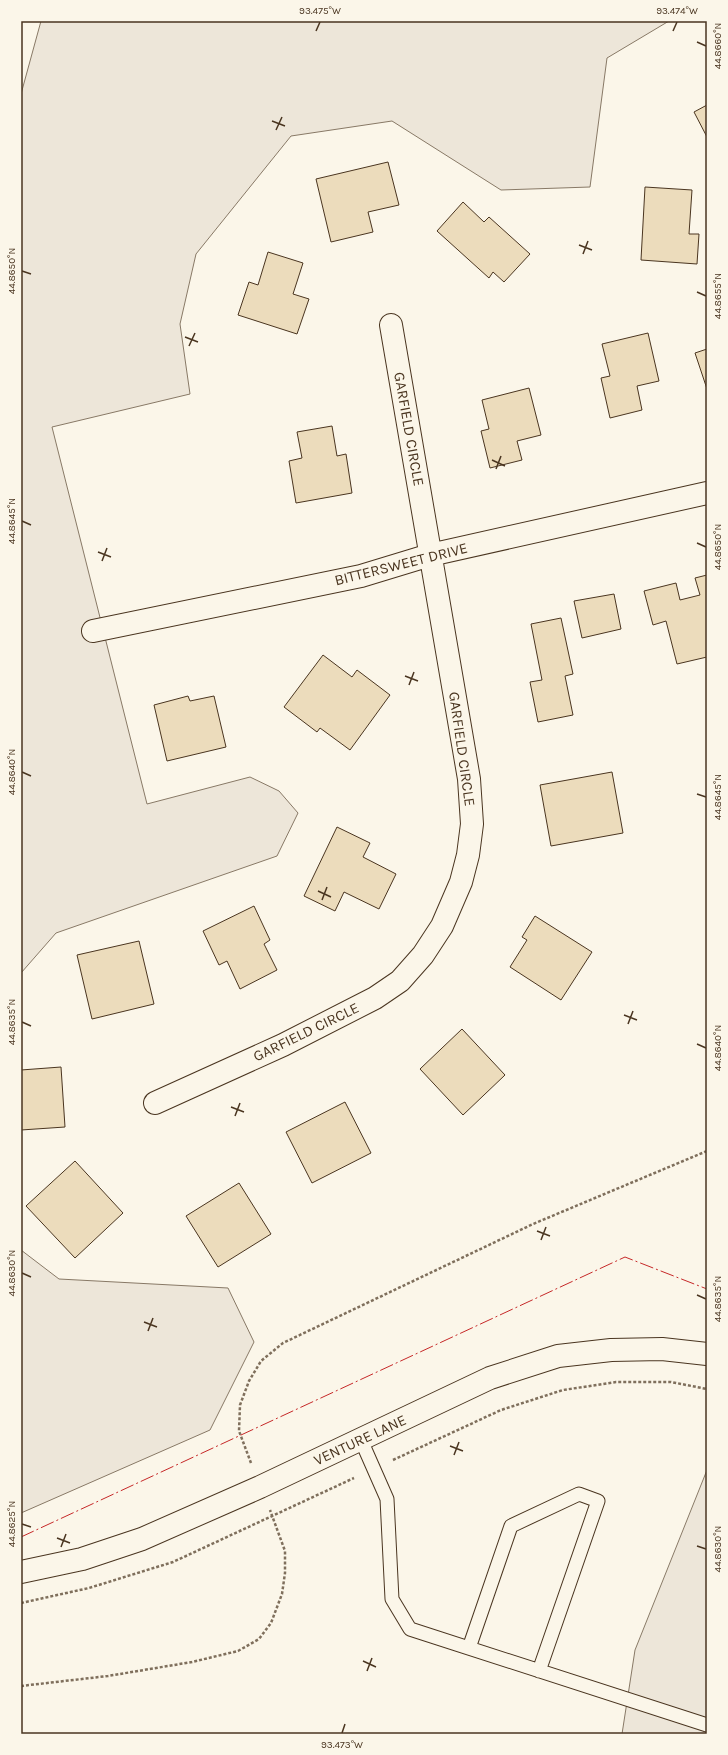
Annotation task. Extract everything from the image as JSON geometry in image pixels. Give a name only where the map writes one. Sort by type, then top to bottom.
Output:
[{"type":"street","name":"GARFIELD CIRCLE","points":[[155,1103],[283,1045],[375,998],[400,980],[424,954],[442,926],[462,882],[468,855],[472,824],[469,779],[391,325]]},
{"type":"street","name":"BITTERSWEET DRIVE","points":[[93,631],[361,576],[430,555],[707,493]]},
{"type":"street","name":"VENTURE LANE","points":[[21,1572],[82,1559],[142,1539],[260,1487],[490,1378],[558,1356],[611,1350],[662,1349],[707,1354]]},
{"type":"lane","points":[[361,1440],[386,1500],[392,1600],[410,1629],[707,1725]]},
{"type":"lane","points":[[469,1648],[511,1526],[579,1494],[598,1501],[540,1671]]},
{"type":"path","points":[[251,1463],[239,1431],[240,1404],[249,1381],[261,1361],[284,1343],[533,1224],[707,1151]]},
{"type":"path","points":[[21,1686],[108,1676],[192,1662],[238,1651],[259,1639],[271,1623],[274,1616],[282,1594],[285,1573],[285,1551],[273,1516],[501,1410],[563,1390],[616,1382],[671,1382],[707,1389]]},
{"type":"shaded area","points":[[41,21],[669,21],[607,58],[590,187],[501,190],[392,121],[291,136],[196,254],[180,324],[190,394],[52,427],[147,804],[250,777],[279,791],[298,813],[277,856],[56,933],[21,973],[21,94]]},
{"type":"shaded area","points":[[21,1250],[59,1279],[228,1288],[254,1342],[210,1430],[21,1513]]},
{"type":"shaded area","points":[[707,1470],[707,1734],[622,1734],[635,1650]]},
{"type":"building","points":[[707,105],[707,137],[694,112]]},
{"type":"building","points":[[388,162],[399,205],[368,212],[373,232],[331,242],[316,179]]},
{"type":"building","points":[[645,187],[692,190],[689,234],[699,234],[697,264],[641,260]]},
{"type":"building","points":[[463,202],[484,222],[489,217],[530,254],[504,282],[493,272],[489,278],[437,231]]},
{"type":"building","points":[[268,252],[303,263],[293,294],[309,299],[297,334],[238,315],[249,282],[258,285]]},
{"type":"building","points":[[648,333],[659,381],[637,386],[642,410],[610,418],[601,378],[610,376],[602,344]]},
{"type":"building","points":[[707,349],[707,389],[695,353]]},
{"type":"building","points":[[529,388],[541,435],[517,441],[522,460],[490,468],[481,431],[489,429],[482,400]]},
{"type":"building","points":[[332,426],[337,456],[346,454],[352,493],[296,503],[289,461],[302,458],[297,432]]},
{"type":"building","points":[[707,575],[707,657],[677,664],[666,621],[653,625],[644,591],[676,583],[680,600],[700,595],[695,578]]},
{"type":"building","points":[[614,594],[621,629],[582,638],[574,601]]},
{"type":"building","points":[[561,618],[573,674],[565,676],[573,715],[538,722],[530,682],[542,680],[531,624]]},
{"type":"building","points":[[323,655],[352,677],[357,670],[390,695],[350,750],[320,728],[317,732],[284,707]]},
{"type":"building","points":[[188,696],[190,701],[214,696],[226,747],[167,761],[154,705]]},
{"type":"building","points":[[612,772],[623,833],[551,846],[540,785]]},
{"type":"building","points":[[337,827],[370,843],[363,857],[396,874],[379,909],[344,892],[335,911],[304,896]]},
{"type":"building","points":[[254,906],[270,940],[264,944],[277,970],[240,989],[227,961],[219,965],[203,931]]},
{"type":"building","points":[[535,916],[592,952],[561,1000],[510,967],[527,940],[522,937]]},
{"type":"building","points":[[139,941],[154,1004],[92,1019],[77,955]]},
{"type":"building","points":[[462,1029],[505,1075],[463,1115],[420,1069]]},
{"type":"building","points":[[61,1067],[65,1127],[21,1130],[21,1070]]},
{"type":"building","points":[[345,1102],[371,1153],[312,1183],[286,1132]]},
{"type":"building","points":[[75,1161],[123,1213],[75,1258],[26,1206]]},
{"type":"building","points":[[239,1183],[271,1234],[218,1267],[186,1216]]},
{"type":"power","points":[[21,1537],[625,1257],[707,1289]]}]
